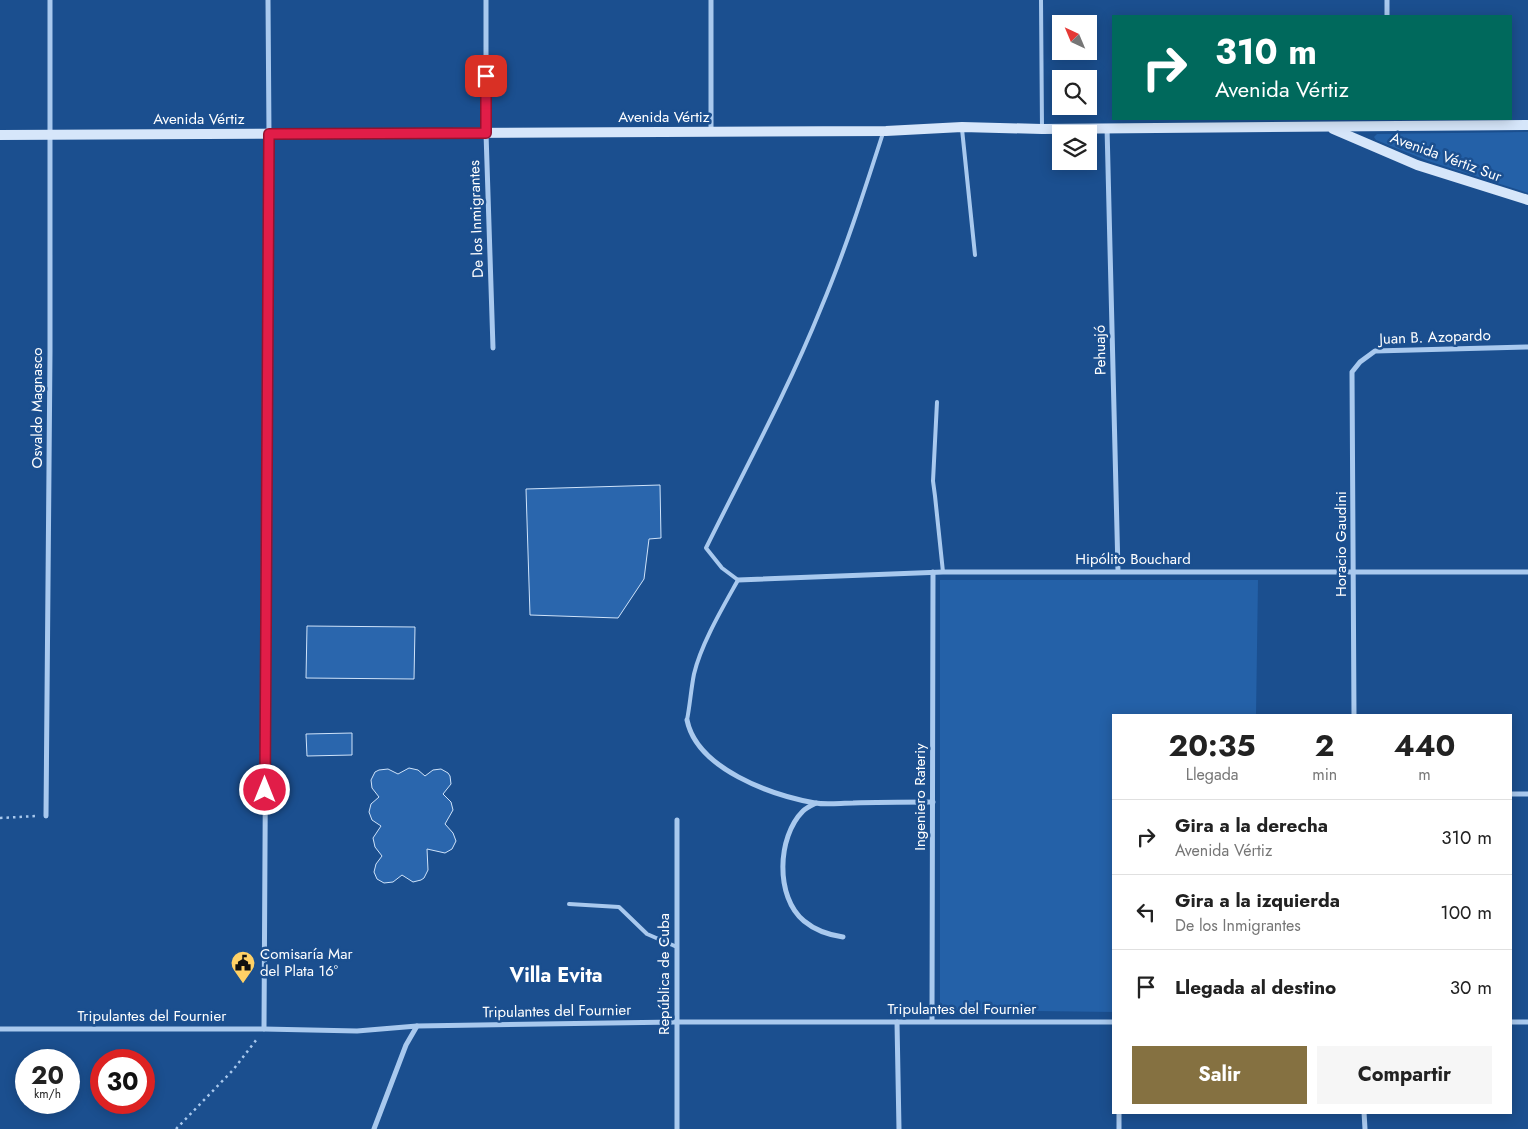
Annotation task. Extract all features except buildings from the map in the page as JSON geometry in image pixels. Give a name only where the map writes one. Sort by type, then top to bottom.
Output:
[{"type":"street","name":"Osvaldo Magnasco","points":[[46,816],[50,0]]},
{"type":"street","points":[[264,1029],[269,134],[268,0]]},
{"type":"street","name":"De los Inmigrantes","points":[[486,0],[486,133],[493,348]]},
{"type":"street","points":[[711,0],[711,132]]},
{"type":"street","points":[[1387,0],[1387,15]]},
{"type":"street","name":"Avenida Vértiz","points":[[0,135],[883,131],[962,127],[1042,129],[1107,127],[1328,127],[1388,122],[1528,125]]},
{"type":"street","name":"Pehuajó","points":[[1107,127],[1118,572]]},
{"type":"street","name":"Avenida Vértiz Sur","points":[[1328,127],[1417,165],[1528,200]]},
{"type":"street","name":"Juan B. Azopardo","points":[[1352,372],[1360,362],[1375,351],[1528,347]]},
{"type":"street","name":"Horacio Gaudini","points":[[1352,372],[1354,714]]},
{"type":"street","name":"Hipólito Bouchard","points":[[738,580],[933,572],[1528,572]]},
{"type":"street","name":"Ingeniero Rateriy","points":[[932,1021],[933,572]]},
{"type":"street","points":[[687,720],[689,730],[706,753],[736,777],[760,788],[816,803],[933,802]]},
{"type":"street","points":[[1512,794],[1528,794]]},
{"type":"street","points":[[816,803],[803,811],[795,823],[783,852],[782,870],[788,898],[804,921],[827,934],[843,937]]},
{"type":"street","name":"República de Cuba","points":[[677,820],[677,1129]]},
{"type":"street","name":"Tripulantes del Fournier","points":[[0,1029],[356,1031],[416,1026],[676,1022],[1112,1022]]},
{"type":"street","points":[[897,1022],[899,1129]]},
{"type":"street","points":[[1512,1022],[1528,1022]]},
{"type":"street","points":[[374,1129],[406,1045],[416,1026]]},
{"type":"street","points":[[1119,1114],[1119,1129]]},
{"type":"street","points":[[1364,1114],[1365,1129]]},
{"type":"lane","points":[[1041,0],[1042,129]]},
{"type":"lane","points":[[962,127],[975,255]]},
{"type":"lane","points":[[687,720],[693,692],[694,674],[703,649],[738,580],[722,568],[706,548],[788,383],[821,309],[858,213],[883,131]]},
{"type":"lane","points":[[936,402],[932,481],[936,496],[943,572]]},
{"type":"lane","points":[[569,904],[619,907],[647,934],[677,947]]},
{"type":"path","points":[[0,818],[46,816]]},
{"type":"path","points":[[176,1129],[234,1070],[264,1029]]},
{"type":"shaded area","points":[[1528,132],[1528,193],[1428,161],[1376,140],[1374,137],[1377,134]]},
{"type":"shaded area","points":[[940,580],[1258,580],[1256,714],[1112,714],[1112,1012],[940,1010]]},
{"type":"place","name":"Comisaría Mar del Plata 16°","points":[[243,984]]},
{"type":"district","name":"Villa Evita","points":[[556,975]]},
{"type":"route","points":[[265,790],[269,134],[486,133],[486,76]]}]
